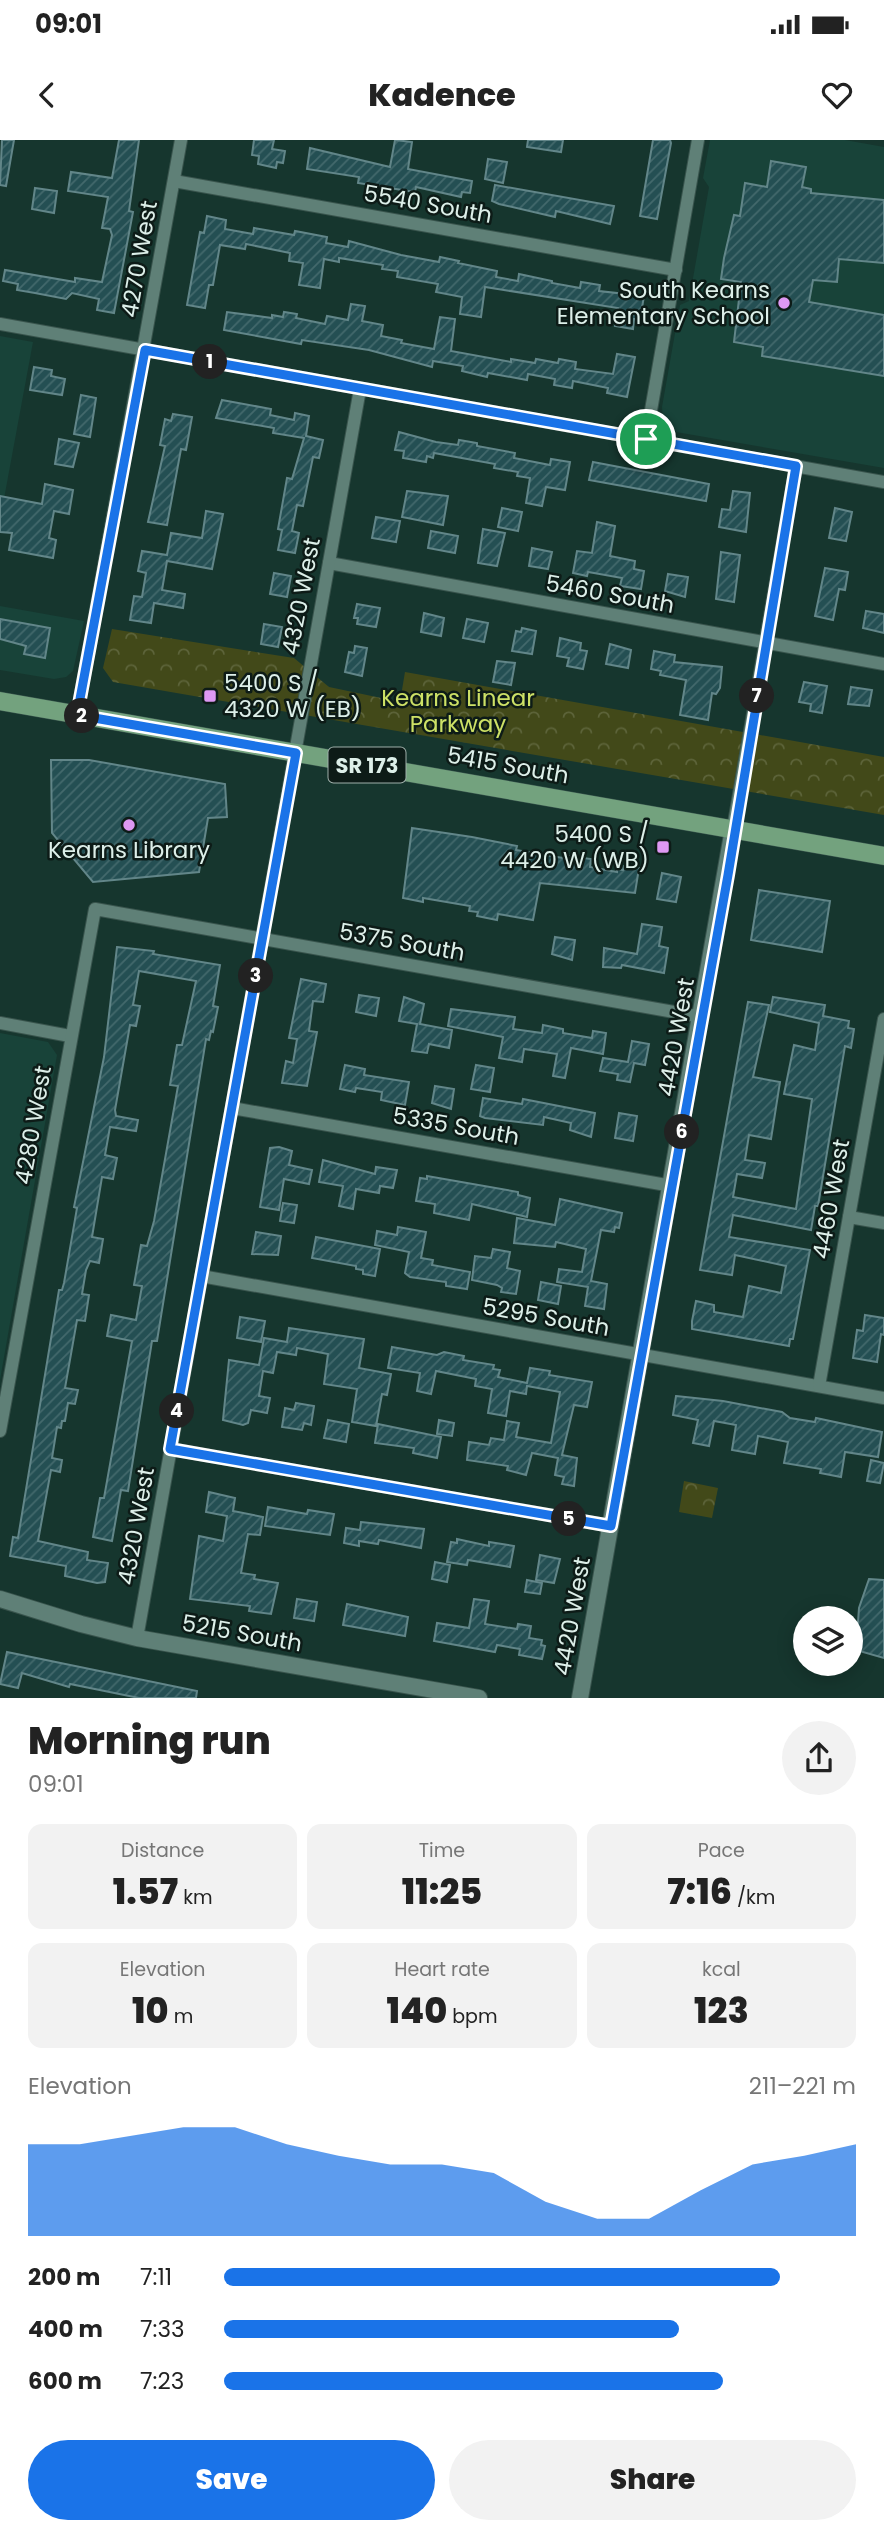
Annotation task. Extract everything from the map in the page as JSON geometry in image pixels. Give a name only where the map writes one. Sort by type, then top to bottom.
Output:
[{"type":"main road","name":"5415 South","points":[[0,701],[884,856]]},
{"type":"street","name":"4270 West","points":[[77,715],[181,140]]},
{"type":"street","points":[[646,439],[698,140]]},
{"type":"street","name":"5540 South","points":[[174,181],[676,270]]},
{"type":"street","points":[[0,324],[884,482]]},
{"type":"street","name":"4320 West","points":[[137,1638],[360,389]]},
{"type":"street","name":"4420 West","points":[[580,1698],[702,1017],[796,466]]},
{"type":"street","name":"5460 South","points":[[329,562],[884,664]]},
{"type":"street","name":"5375 South","points":[[95,909],[702,1017]]},
{"type":"street","name":"4280 West","points":[[0,1431],[95,909]]},
{"type":"street","name":"4460 West","points":[[819,1386],[881,1049],[884,1019]]},
{"type":"street","points":[[0,1023],[70,1036]]},
{"type":"street","name":"5335 South","points":[[232,1108],[672,1186]]},
{"type":"street","points":[[849,1217],[884,1223]]},
{"type":"street","name":"5295 South","points":[[201,1276],[884,1398]]},
{"type":"street","points":[[170,1449],[611,1526]]},
{"type":"street","name":"5215 South","points":[[0,1598],[81,1624],[137,1638],[479,1698]]},
{"type":"shaded area","name":"South Kearns Elementary School","points":[[710,140],[845,140],[884,147],[884,468],[676,432],[663,419],[662,407],[680,305],[689,301],[709,187],[703,178]]},
{"type":"shaded area","points":[[0,336],[33,342],[1,515],[0,515]]},
{"type":"shaded area","points":[[0,606],[84,621],[73,671],[66,677],[54,679],[0,670]]},
{"type":"shaded area","points":[[0,1033],[48,1042],[57,1055],[0,1380]]},
{"type":"green space","name":"Kearns Linear Parkway","points":[[112,629],[294,658],[329,687],[400,702],[405,672],[884,757],[884,815],[113,682],[103,668]]},
{"type":"green space","points":[[684,1481],[718,1488],[712,1518],[679,1512]]},
{"type":"building","points":[[2,140],[14,140],[6,186],[0,185]]},
{"type":"building","points":[[119,140],[139,140],[129,211],[133,212],[114,313],[97,310],[99,299],[72,293],[66,299],[17,290],[18,284],[3,281],[5,270],[75,282],[75,278],[102,282],[112,235],[110,229],[102,228],[108,197],[68,191],[71,172],[112,178]]},
{"type":"building","points":[[254,140],[274,140],[272,149],[285,151],[283,163],[277,162],[276,168],[258,164],[259,156],[252,155]]},
{"type":"building","points":[[395,140],[412,142],[408,169],[472,181],[470,193],[462,192],[461,197],[416,187],[415,192],[358,183],[359,177],[307,169],[310,148],[390,167]]},
{"type":"building","points":[[528,140],[563,140],[561,152],[527,147]]},
{"type":"building","points":[[653,140],[670,140],[671,143],[657,219],[640,216]]},
{"type":"building","points":[[488,159],[507,162],[503,183],[485,179]]},
{"type":"building","points":[[771,161],[806,167],[802,187],[811,189],[811,193],[884,200],[884,263],[839,259],[837,282],[813,280],[809,302],[884,315],[884,376],[762,356],[763,347],[734,342],[741,282],[721,279],[724,258],[734,215],[740,216],[745,183],[767,187]]},
{"type":"building","points":[[495,185],[614,206],[610,224],[556,211],[555,217],[499,204],[492,201]]},
{"type":"building","points":[[35,188],[57,191],[54,213],[32,209]]},
{"type":"building","points":[[207,216],[226,220],[225,229],[253,234],[254,228],[294,235],[295,231],[327,237],[326,243],[348,247],[349,241],[439,262],[440,257],[459,261],[458,263],[497,271],[496,277],[518,281],[519,274],[580,288],[581,282],[600,285],[599,291],[644,296],[640,320],[634,319],[633,329],[615,326],[618,308],[485,287],[481,317],[460,314],[462,297],[436,292],[438,284],[397,277],[398,271],[382,269],[383,265],[339,258],[339,262],[324,259],[320,288],[299,285],[303,263],[289,261],[290,253],[246,244],[245,249],[220,245],[213,285],[209,285],[205,308],[187,305],[200,232],[204,233]]},
{"type":"building","points":[[351,304],[365,306],[362,321],[383,325],[381,336],[402,340],[401,343],[434,349],[440,317],[455,319],[451,351],[511,362],[511,359],[535,363],[536,359],[558,363],[559,359],[576,362],[575,369],[613,374],[617,354],[635,357],[627,397],[607,393],[608,388],[573,381],[572,388],[554,385],[555,379],[528,374],[527,380],[488,373],[487,377],[462,371],[463,366],[433,361],[432,367],[369,350],[302,340],[301,344],[224,330],[227,312],[272,318],[272,315],[283,317],[284,312],[297,314],[296,318],[325,324],[327,316],[348,320]]},
{"type":"building","points":[[34,367],[52,370],[51,376],[65,379],[62,395],[30,390]]},
{"type":"building","points":[[81,395],[96,398],[90,437],[74,434]]},
{"type":"building","points":[[222,400],[271,409],[270,415],[294,420],[295,413],[309,416],[306,436],[323,440],[319,458],[313,457],[303,506],[297,505],[292,531],[299,533],[295,553],[278,550],[282,530],[278,529],[287,478],[292,479],[304,438],[273,433],[274,428],[216,418]]},
{"type":"building","points":[[173,414],[192,417],[186,450],[181,449],[167,525],[148,522],[165,446],[160,445],[165,419],[171,421]]},
{"type":"building","points":[[399,432],[436,442],[458,445],[459,440],[477,443],[477,446],[515,453],[514,458],[550,465],[551,459],[570,462],[565,490],[546,487],[542,506],[526,503],[530,478],[517,476],[518,472],[494,468],[495,464],[434,453],[433,458],[427,456],[426,462],[403,458],[404,451],[395,450]]},
{"type":"building","points":[[59,439],[79,443],[73,467],[55,464]]},
{"type":"building","points":[[593,462],[709,484],[706,501],[589,480]]},
{"type":"building","points":[[45,484],[73,490],[69,514],[54,511],[49,538],[56,540],[53,558],[9,550],[12,533],[0,532],[0,496],[42,504]]},
{"type":"building","points":[[407,491],[448,496],[443,525],[402,517]]},
{"type":"building","points":[[733,491],[750,493],[746,532],[719,527],[722,509],[730,510]]},
{"type":"building","points":[[502,508],[522,512],[518,531],[498,527]]},
{"type":"building","points":[[835,508],[852,512],[846,541],[829,538]]},
{"type":"building","points":[[206,511],[223,514],[212,569],[167,561],[162,590],[185,594],[183,608],[154,603],[151,623],[130,620],[134,596],[142,597],[146,573],[138,571],[142,551],[167,555],[171,533],[202,538]]},
{"type":"building","points":[[376,517],[400,521],[396,542],[372,538]]},
{"type":"building","points":[[597,522],[615,526],[610,556],[635,561],[634,569],[644,571],[641,589],[620,586],[622,578],[588,572],[587,576],[573,573],[577,551],[592,553]]},
{"type":"building","points":[[483,529],[505,533],[497,566],[478,563]]},
{"type":"building","points":[[431,531],[458,536],[455,553],[428,548]]},
{"type":"building","points":[[532,548],[552,552],[548,569],[529,566]]},
{"type":"building","points":[[721,552],[740,555],[734,602],[716,599]]},
{"type":"building","points":[[825,568],[848,572],[845,590],[839,589],[833,620],[815,616]]},
{"type":"building","points":[[274,573],[291,576],[287,597],[270,594]]},
{"type":"building","points":[[668,574],[688,577],[685,597],[665,591]]},
{"type":"building","points":[[357,604],[380,608],[376,627],[357,624],[358,618],[354,618]]},
{"type":"building","points":[[866,611],[884,614],[884,633],[863,628]]},
{"type":"building","points":[[424,613],[444,618],[441,636],[421,632]]},
{"type":"building","points":[[0,619],[50,628],[45,658],[24,654],[26,646],[0,639]]},
{"type":"building","points":[[467,619],[488,623],[484,642],[463,638]]},
{"type":"building","points":[[264,624],[282,627],[278,647],[261,644]]},
{"type":"building","points":[[522,628],[536,631],[532,654],[512,651],[516,631],[521,632]]},
{"type":"building","points":[[560,638],[581,643],[580,650],[587,651],[583,669],[567,666],[569,658],[557,656]]},
{"type":"building","points":[[610,644],[631,650],[628,668],[606,664]]},
{"type":"building","points":[[355,646],[367,648],[362,676],[345,672],[349,652],[354,653]]},
{"type":"building","points":[[654,651],[675,655],[674,662],[722,667],[720,688],[716,694],[712,693],[708,720],[680,715],[686,680],[660,675],[661,671],[651,669]]},
{"type":"building","points":[[497,661],[515,663],[511,685],[493,682]]},
{"type":"building","points":[[804,682],[827,686],[822,713],[810,711],[811,704],[799,702]]},
{"type":"building","points":[[851,687],[872,690],[869,706],[848,704]]},
{"type":"building","name":"Kearns Library","points":[[51,760],[89,760],[225,784],[227,817],[208,818],[199,872],[93,882],[52,833]]},
{"type":"building","points":[[412,828],[517,846],[516,850],[569,859],[569,856],[591,859],[590,867],[617,872],[617,869],[623,870],[624,866],[639,868],[635,893],[540,883],[533,920],[498,914],[497,920],[477,916],[478,912],[469,911],[470,906],[423,898],[423,902],[403,898]]},
{"type":"building","points":[[662,873],[681,877],[676,902],[657,899]]},
{"type":"building","points":[[759,890],[830,901],[822,952],[751,940]]},
{"type":"building","points":[[642,924],[662,927],[659,946],[668,948],[664,973],[622,965],[621,968],[603,967],[604,948],[637,954]]},
{"type":"building","points":[[555,937],[575,940],[572,960],[552,954]]},
{"type":"building","points":[[117,947],[154,951],[153,954],[220,965],[213,1006],[218,1007],[213,1032],[211,1031],[209,1040],[206,1039],[157,1341],[152,1341],[128,1491],[121,1490],[112,1541],[93,1537],[100,1498],[104,1498],[132,1341],[107,1336],[111,1315],[136,1320],[142,1286],[134,1285],[141,1245],[147,1246],[154,1221],[178,1086],[170,1085],[177,1045],[182,1045],[196,981],[139,971],[133,1005],[140,1006],[136,1026],[130,1025],[115,1110],[116,1116],[138,1120],[136,1131],[110,1127],[105,1155],[117,1158],[113,1179],[102,1177],[92,1237],[103,1239],[99,1263],[90,1261],[86,1270],[82,1294],[89,1295],[85,1321],[77,1320],[65,1388],[78,1390],[75,1404],[68,1403],[65,1421],[62,1421],[61,1428],[57,1427],[52,1458],[62,1460],[60,1472],[51,1470],[38,1541],[88,1552],[87,1560],[108,1563],[105,1582],[97,1583],[65,1576],[66,1566],[10,1556],[13,1537],[18,1538],[59,1290],[62,1290],[64,1283],[77,1208],[74,1207],[104,1057]]},
{"type":"building","points":[[301,979],[326,984],[323,1002],[313,1001],[309,1031],[317,1032],[307,1086],[282,1083],[286,1061],[293,1063],[297,1039],[289,1038]]},
{"type":"building","points":[[359,995],[379,998],[376,1016],[356,1012]]},
{"type":"building","points":[[404,997],[424,1004],[420,1024],[452,1030],[449,1048],[429,1044],[427,1053],[412,1051],[417,1024],[399,1021]]},
{"type":"building","points":[[773,997],[825,1005],[823,1016],[849,1021],[848,1028],[854,1029],[851,1048],[845,1046],[818,1206],[815,1206],[811,1230],[733,1215],[729,1237],[810,1250],[793,1339],[790,1339],[789,1346],[692,1329],[696,1301],[714,1305],[714,1312],[743,1317],[749,1286],[781,1293],[786,1266],[735,1255],[732,1275],[700,1270],[748,1002],[769,1005],[753,1077],[780,1082],[771,1139],[749,1135],[745,1160],[765,1163],[762,1178],[737,1174],[733,1197],[796,1209],[812,1099],[784,1094],[794,1045],[815,1050],[819,1023],[770,1012]]},
{"type":"building","points":[[451,1009],[515,1017],[513,1029],[542,1033],[543,1025],[563,1029],[563,1033],[592,1038],[593,1031],[606,1033],[603,1054],[571,1048],[565,1078],[553,1076],[557,1054],[524,1049],[522,1062],[499,1058],[503,1037],[448,1026]]},
{"type":"building","points":[[632,1041],[649,1044],[645,1065],[634,1063],[630,1082],[617,1080],[618,1074],[600,1071],[603,1058],[628,1062]]},
{"type":"building","points":[[345,1065],[365,1069],[364,1075],[409,1082],[405,1105],[381,1100],[382,1092],[356,1088],[355,1092],[340,1089]]},
{"type":"building","points":[[476,1065],[494,1068],[490,1092],[471,1089]]},
{"type":"building","points":[[435,1086],[454,1089],[451,1109],[432,1103]]},
{"type":"building","points":[[483,1098],[522,1104],[523,1099],[595,1113],[591,1137],[570,1130],[571,1123],[544,1117],[543,1125],[485,1118],[480,1116]]},
{"type":"building","points":[[619,1113],[637,1116],[633,1141],[615,1138]]},
{"type":"building","points":[[279,1147],[292,1151],[289,1165],[312,1170],[309,1184],[284,1179],[279,1210],[260,1207],[270,1148]]},
{"type":"building","points":[[323,1160],[375,1174],[376,1167],[397,1170],[393,1188],[380,1186],[379,1193],[356,1189],[353,1209],[339,1206],[343,1186],[319,1182]]},
{"type":"building","points":[[427,1176],[518,1192],[518,1195],[530,1198],[527,1217],[472,1204],[469,1220],[434,1213],[435,1204],[416,1201],[420,1178],[427,1179]]},
{"type":"building","points":[[560,1199],[622,1213],[619,1228],[615,1227],[614,1232],[601,1230],[591,1281],[607,1284],[604,1309],[585,1306],[588,1287],[557,1282],[559,1269],[582,1272],[586,1249],[556,1242],[555,1247],[514,1243],[517,1218],[555,1225]]},
{"type":"building","points":[[283,1203],[297,1205],[294,1223],[280,1221]]},
{"type":"building","points":[[398,1227],[426,1232],[421,1258],[433,1260],[432,1265],[470,1272],[467,1289],[446,1286],[446,1282],[410,1277],[405,1273],[409,1252],[375,1245],[377,1231],[397,1235]]},
{"type":"building","points":[[256,1232],[281,1236],[278,1255],[252,1254]]},
{"type":"building","points":[[316,1237],[380,1249],[375,1276],[363,1274],[363,1270],[356,1269],[356,1266],[312,1258]]},
{"type":"building","points":[[493,1249],[510,1252],[507,1268],[520,1271],[516,1294],[501,1292],[502,1288],[497,1285],[472,1280],[475,1256],[491,1258]]},
{"type":"building","points":[[541,1282],[561,1286],[558,1304],[538,1300]]},
{"type":"building","points":[[865,1315],[884,1318],[884,1335],[881,1334],[877,1362],[853,1358],[857,1330],[863,1331]]},
{"type":"building","points":[[240,1317],[265,1321],[261,1342],[237,1338]]},
{"type":"building","points":[[289,1328],[364,1339],[359,1368],[391,1374],[387,1395],[382,1394],[376,1426],[352,1422],[357,1389],[324,1384],[328,1354],[297,1348],[296,1355],[277,1352],[273,1373],[263,1371],[259,1396],[270,1398],[267,1413],[251,1410],[248,1423],[243,1425],[223,1420],[229,1360],[259,1365],[264,1338],[287,1342]]},
{"type":"building","points":[[392,1347],[437,1355],[444,1352],[464,1356],[463,1360],[494,1365],[493,1369],[500,1370],[498,1377],[527,1383],[530,1368],[550,1371],[549,1375],[592,1382],[587,1407],[574,1405],[562,1455],[577,1458],[574,1486],[562,1484],[564,1477],[555,1475],[558,1458],[532,1453],[526,1475],[507,1470],[508,1466],[467,1460],[469,1442],[489,1445],[491,1438],[504,1440],[507,1421],[519,1423],[516,1437],[551,1443],[560,1392],[527,1386],[526,1394],[510,1391],[506,1416],[488,1413],[492,1389],[475,1386],[476,1379],[436,1371],[431,1394],[417,1391],[420,1373],[388,1368]]},
{"type":"building","points":[[676,1396],[723,1401],[782,1412],[790,1418],[815,1422],[816,1418],[882,1432],[878,1457],[845,1452],[841,1477],[820,1473],[821,1469],[784,1463],[788,1442],[758,1436],[755,1454],[732,1450],[736,1425],[714,1421],[709,1446],[693,1443],[698,1420],[673,1415]]},
{"type":"building","points":[[296,1403],[314,1406],[311,1425],[304,1423],[302,1430],[282,1427],[285,1408],[294,1410]]},
{"type":"building","points":[[328,1420],[349,1424],[346,1442],[324,1438]]},
{"type":"building","points":[[439,1420],[454,1423],[452,1436],[437,1434]]},
{"type":"building","points":[[378,1424],[441,1437],[437,1458],[413,1453],[414,1448],[375,1443]]},
{"type":"building","points":[[871,1460],[884,1463],[880,1483],[867,1481]]},
{"type":"building","points":[[209,1492],[235,1498],[233,1511],[263,1517],[260,1535],[248,1534],[241,1573],[255,1575],[254,1579],[278,1583],[271,1614],[249,1611],[250,1606],[190,1599],[199,1536],[223,1541],[227,1516],[206,1512]]},
{"type":"building","points":[[268,1507],[307,1514],[308,1510],[334,1514],[330,1535],[265,1526]]},
{"type":"building","points":[[361,1522],[424,1529],[421,1548],[379,1540],[378,1544],[359,1541],[359,1546],[344,1543],[346,1528],[360,1530]]},
{"type":"building","points":[[457,1539],[489,1546],[489,1542],[514,1546],[510,1567],[468,1560],[467,1565],[447,1562],[451,1542],[457,1543]]},
{"type":"building","points":[[540,1555],[560,1559],[554,1583],[536,1580]]},
{"type":"building","points":[[435,1562],[450,1565],[447,1582],[432,1579]]},
{"type":"building","points":[[869,1579],[884,1580],[884,1658],[863,1652],[863,1606],[860,1606]]},
{"type":"building","points":[[527,1580],[542,1583],[540,1594],[525,1592]]},
{"type":"building","points":[[297,1599],[317,1602],[314,1621],[294,1618]]},
{"type":"building","points":[[474,1599],[489,1601],[485,1624],[517,1629],[518,1624],[531,1626],[529,1638],[542,1640],[541,1645],[545,1646],[542,1659],[519,1655],[520,1649],[497,1645],[495,1652],[434,1641],[437,1623],[469,1628]]},
{"type":"building","points":[[347,1604],[408,1617],[405,1636],[343,1625]]},
{"type":"building","points":[[7,1652],[197,1691],[196,1698],[139,1698],[70,1684],[69,1687],[22,1673],[18,1688],[0,1684]]},
{"type":"place","name":"South Kearns Elementary School","points":[[784,303]]},
{"type":"place","name":"5400 S / 4320 W (EB)","points":[[210,696]]},
{"type":"place","name":"Kearns Library","points":[[129,825]]},
{"type":"place","name":"5400 S / 4420 W (WB)","points":[[663,847]]},
{"type":"route","points":[[145,350],[646,439],[796,466],[733,829],[728,875],[611,1526],[170,1449],[296,753],[77,715],[145,350]]}]
